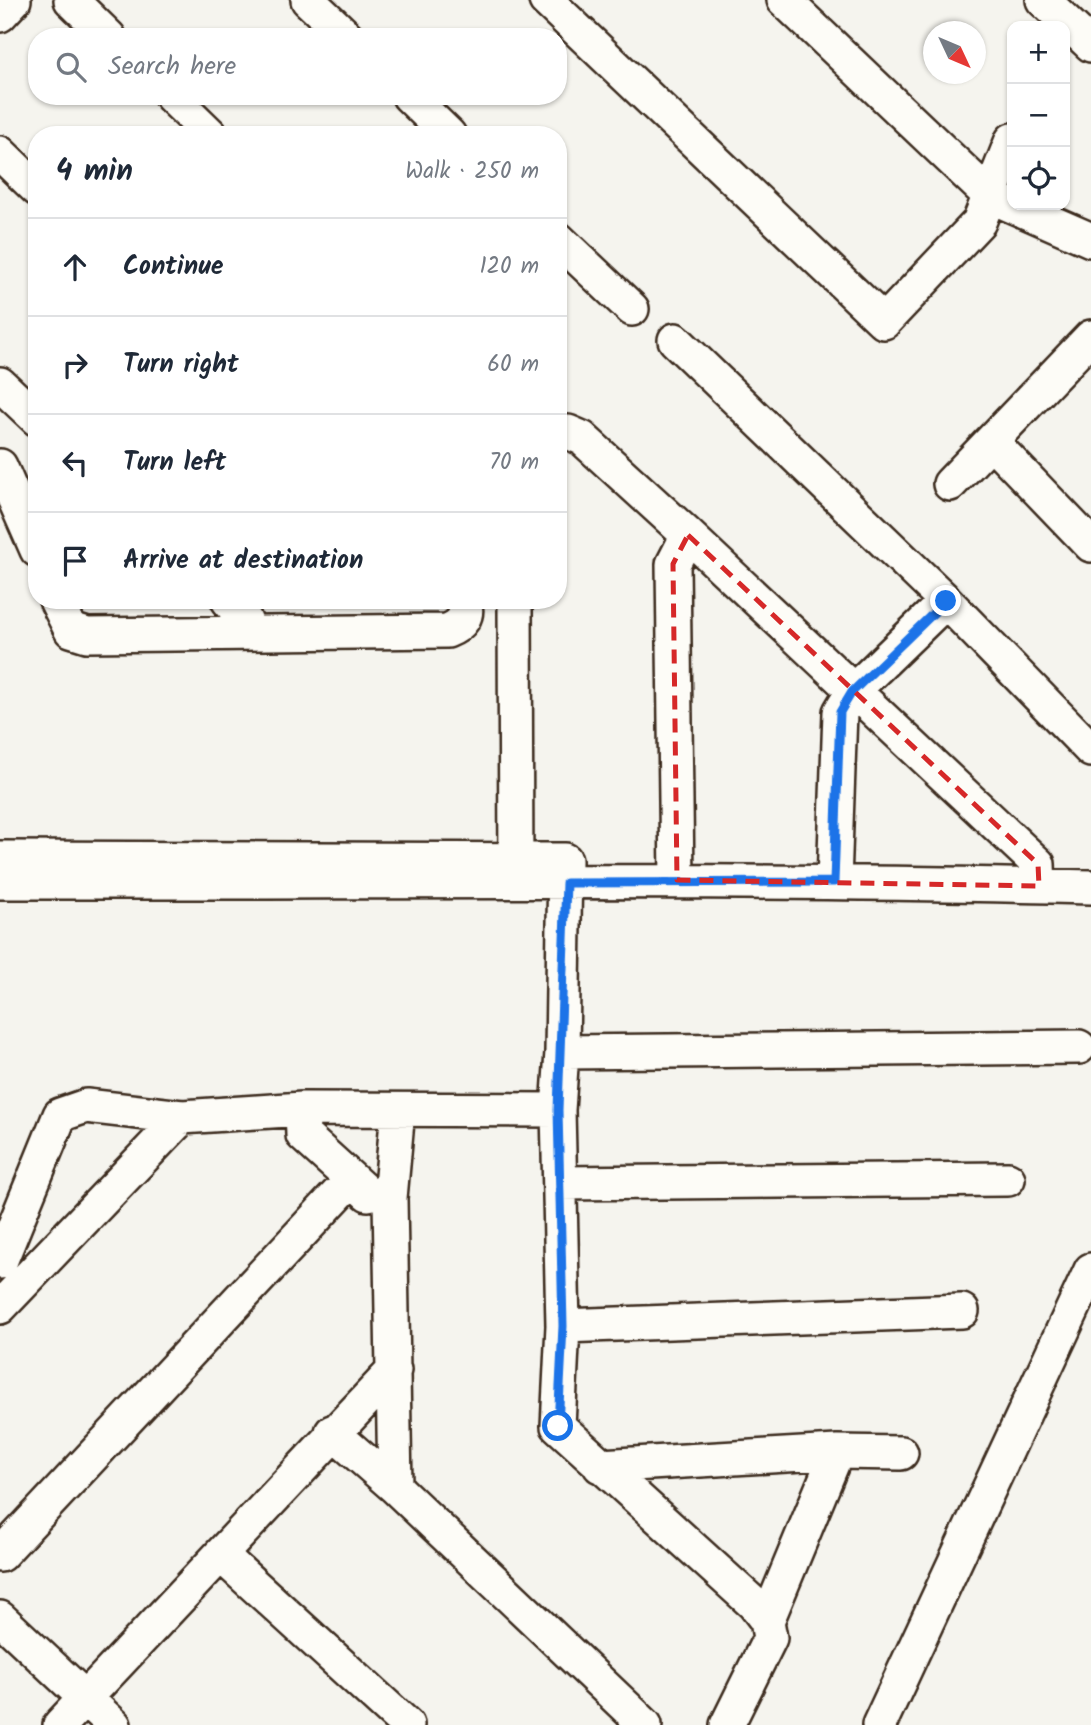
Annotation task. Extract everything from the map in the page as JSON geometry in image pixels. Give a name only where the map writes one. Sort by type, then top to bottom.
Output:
[{"type":"street","points":[[0,15],[14,0]]},
{"type":"street","points":[[71,0],[100,28]]},
{"type":"street","points":[[308,0],[337,28]]},
{"type":"street","points":[[547,0],[884,322],[979,222],[1009,147]]},
{"type":"street","points":[[785,0],[990,196],[1091,240]]},
{"type":"street","points":[[1043,0],[1074,32]]},
{"type":"street","points":[[180,105],[202,126]]},
{"type":"street","points":[[418,105],[440,126]]},
{"type":"street","points":[[0,153],[28,180]]},
{"type":"street","points":[[567,248],[632,309]]},
{"type":"street","points":[[950,484],[1091,337]]},
{"type":"street","points":[[675,340],[946,601],[1091,750]]},
{"type":"street","points":[[0,384],[28,410]]},
{"type":"street","points":[[567,432],[582,438],[688,535],[1038,864],[1039,886]]},
{"type":"street","points":[[992,442],[1091,545]]},
{"type":"street","points":[[0,466],[28,530]]},
{"type":"street","points":[[677,880],[673,564],[688,535]]},
{"type":"street","points":[[834,882],[840,712],[852,692],[946,601]]},
{"type":"street","points":[[60,609],[71,631],[87,635],[447,631],[458,627],[463,610],[515,611],[516,871]]},
{"type":"street","points":[[236,609],[245,620],[248,632]]},
{"type":"street","points":[[0,858],[516,871]]},
{"type":"street","points":[[565,871],[562,1052],[558,1110],[563,1326],[558,1426],[754,1604],[767,1621],[770,1638],[727,1725]]},
{"type":"street","points":[[0,881],[565,871],[677,880],[1091,887]]},
{"type":"street","points":[[562,1052],[1079,1047]]},
{"type":"street","points":[[0,1262],[60,1115],[86,1107],[182,1117],[302,1109],[558,1110]]},
{"type":"street","points":[[302,1109],[303,1135],[372,1198],[390,1198]]},
{"type":"street","points":[[395,1487],[390,1198],[398,1110]]},
{"type":"street","points":[[0,1307],[182,1117]]},
{"type":"street","points":[[560,1183],[1008,1179]]},
{"type":"street","points":[[0,1555],[351,1180]]},
{"type":"street","points":[[879,1725],[1091,1270]]},
{"type":"street","points":[[563,1326],[962,1311]]},
{"type":"street","points":[[60,1725],[221,1555],[332,1432],[394,1370]]},
{"type":"street","points":[[332,1432],[395,1487],[645,1725]]},
{"type":"street","points":[[600,1466],[837,1452],[901,1453]]},
{"type":"street","points":[[767,1621],[837,1452]]},
{"type":"street","points":[[221,1555],[407,1725]]},
{"type":"street","points":[[0,1618],[114,1725]]},
{"type":"highlighted area","points":[[688,535],[1038,864],[1039,886],[677,880],[673,564]]},
{"type":"route","points":[[558,1426],[563,1326],[558,1110],[566,883],[677,880],[834,882],[840,712],[852,692],[946,601]]}]
